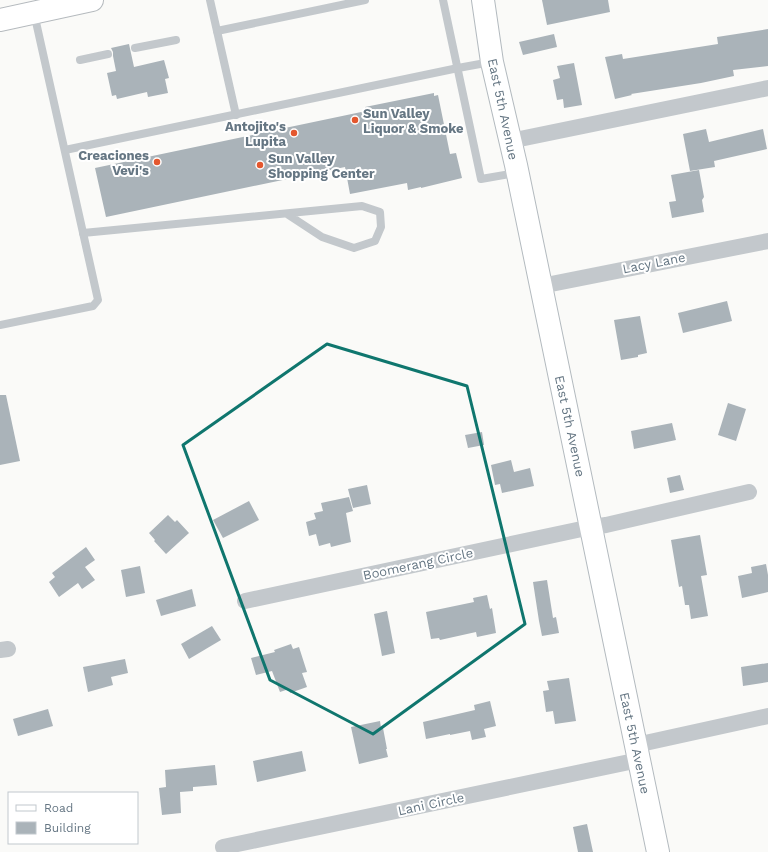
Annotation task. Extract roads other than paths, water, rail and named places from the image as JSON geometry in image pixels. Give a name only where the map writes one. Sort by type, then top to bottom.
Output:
[{"type":"street","points":[[0,20],[40,9],[89,0]]},
{"type":"street","name":"East 5th Avenue","points":[[483,0],[492,62],[517,173],[658,852]]},
{"type":"street","points":[[510,142],[768,88]]},
{"type":"street","name":"Lacy Lane","points":[[540,286],[768,241]]},
{"type":"street","name":"Boomerang Circle","points":[[245,601],[606,525],[749,492]]},
{"type":"street","name":"Lani Circle","points":[[223,847],[637,753],[768,716]]},
{"type":"lane","points":[[210,0],[236,115]]},
{"type":"lane","points":[[321,0],[323,9]]},
{"type":"lane","points":[[217,31],[365,0]]},
{"type":"lane","points":[[443,0],[481,179],[517,173]]},
{"type":"lane","points":[[0,325],[93,306],[98,300],[64,150],[40,9]]},
{"type":"lane","points":[[135,48],[176,40]]},
{"type":"lane","points":[[80,60],[108,54]]},
{"type":"lane","points":[[64,150],[492,62]]},
{"type":"lane","points":[[83,233],[362,206],[380,212],[381,227],[375,241],[354,248],[322,237],[287,214]]},
{"type":"place","name":"Sun Valley Liquor & Smoke","points":[[355,120]]},
{"type":"place","name":"Antojito's Lupita","points":[[294,133]]},
{"type":"place","name":"Creaciones Vevi's","points":[[157,162]]},
{"type":"place","name":"Sun Valley Shopping Center","points":[[260,165]]}]
